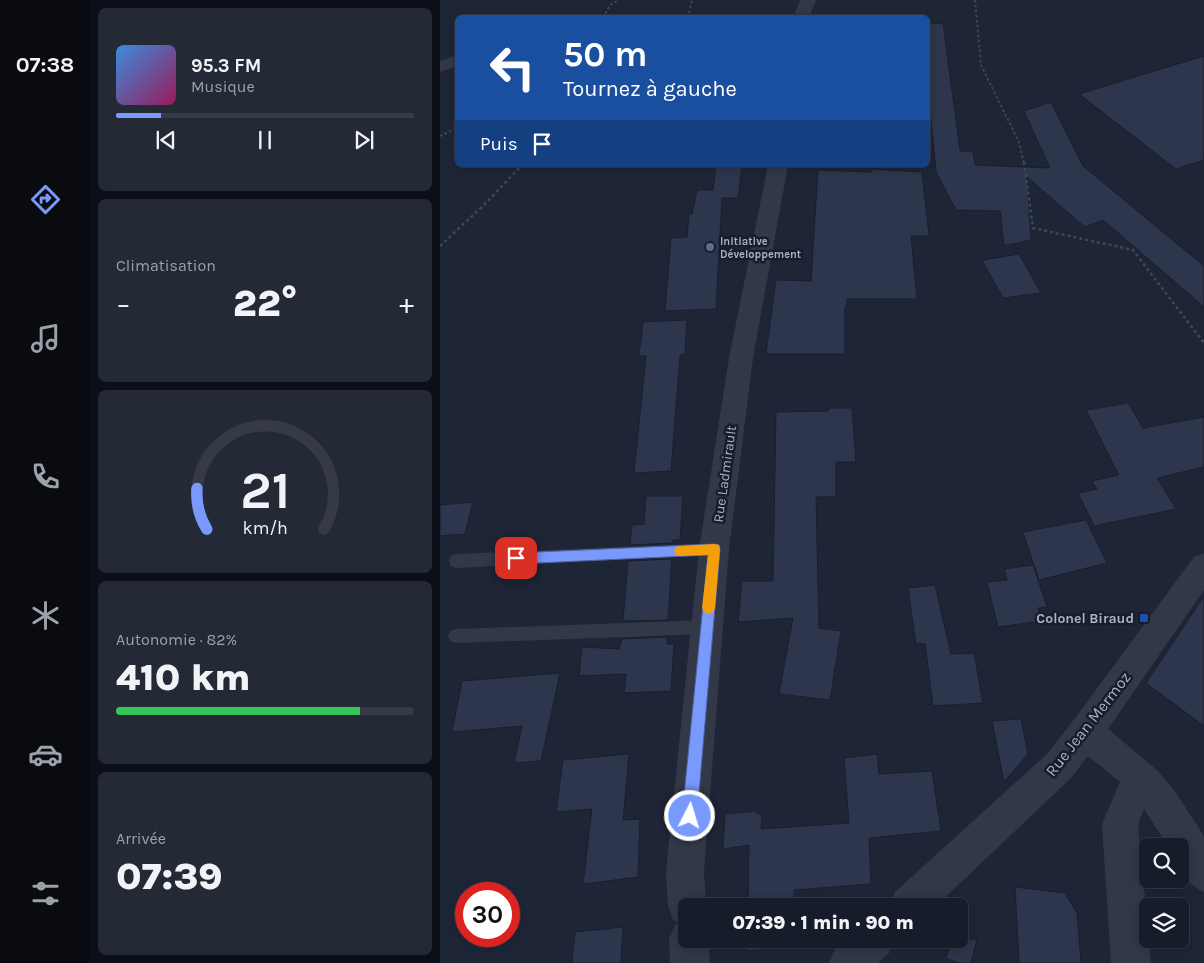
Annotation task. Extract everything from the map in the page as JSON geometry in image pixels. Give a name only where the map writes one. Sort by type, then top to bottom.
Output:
[{"type":"street","points":[[802,15],[808,0]]},
{"type":"street","points":[[455,50],[449,53],[455,54]]},
{"type":"street","points":[[440,67],[455,61]]},
{"type":"street","name":"Rue Ladmirault","points":[[687,898],[685,872],[714,549],[740,358],[778,167]]},
{"type":"street","name":"Rue Jean Mermoz","points":[[918,898],[1059,766],[1085,733],[1204,566]]},
{"type":"street","points":[[1085,733],[1103,745],[1145,782],[1170,816],[1204,873]]},
{"type":"street","points":[[1131,963],[1120,824],[1130,798],[1145,782]]},
{"type":"street","points":[[689,948],[690,963]]},
{"type":"street","points":[[849,963],[865,948]]},
{"type":"lane","points":[[456,561],[714,549]]},
{"type":"lane","points":[[456,636],[707,626]]},
{"type":"path","points":[[605,15],[610,5],[619,0]]},
{"type":"path","points":[[689,15],[692,0]]},
{"type":"path","points":[[975,0],[981,65],[1019,142],[1033,228],[1133,250],[1204,343]]},
{"type":"path","points":[[440,136],[455,129]]},
{"type":"path","points":[[440,246],[483,206],[520,167]]},
{"type":"building","points":[[943,23],[960,151],[973,152],[975,165],[1050,168],[1024,111],[1051,102],[1083,166],[1204,266],[1204,307],[1103,220],[1085,227],[1027,177],[1031,240],[1004,246],[1000,211],[956,210],[936,172],[930,112],[930,24]]},
{"type":"building","points":[[1204,56],[1204,160],[1176,169],[1079,94]]},
{"type":"building","points":[[716,167],[742,167],[738,198],[722,198],[716,309],[665,311],[671,238],[687,237],[689,214],[692,214],[697,190],[713,190]]},
{"type":"building","points":[[871,169],[922,172],[929,236],[911,236],[917,299],[847,299],[847,306],[845,306],[845,354],[766,354],[776,280],[811,281],[818,170],[871,172]]},
{"type":"building","points":[[1019,254],[1041,293],[1003,298],[982,260]]},
{"type":"building","points":[[687,320],[685,354],[680,355],[671,471],[634,473],[646,356],[639,356],[643,322]]},
{"type":"building","points":[[1128,403],[1143,428],[1204,417],[1204,467],[1157,478],[1176,509],[1094,526],[1078,493],[1097,489],[1092,481],[1119,475],[1086,410]]},
{"type":"building","points":[[829,408],[852,408],[856,462],[836,462],[836,497],[816,497],[819,628],[841,631],[830,700],[779,694],[793,618],[738,622],[742,581],[773,581],[776,412],[828,411]]},
{"type":"building","points":[[646,496],[683,496],[680,540],[673,540],[672,543],[630,545],[632,525],[644,524]]},
{"type":"building","points":[[473,502],[465,534],[440,536],[440,505]]},
{"type":"building","points":[[1086,520],[1107,563],[1039,580],[1023,532]]},
{"type":"building","points":[[672,559],[668,620],[623,621],[628,561]]},
{"type":"building","points":[[1033,565],[1047,607],[1038,608],[1043,621],[998,627],[987,582],[1007,580],[1004,569]]},
{"type":"building","points":[[935,585],[951,654],[974,653],[983,703],[933,706],[925,644],[916,644],[908,588]]},
{"type":"building","points":[[1204,596],[1204,726],[1146,683]]},
{"type":"building","points":[[667,637],[667,644],[674,644],[671,691],[624,693],[626,674],[579,676],[582,647],[619,649],[622,639]]},
{"type":"building","points":[[560,673],[541,761],[514,763],[522,726],[452,732],[462,681]]},
{"type":"building","points":[[1021,719],[1028,754],[1004,782],[992,721]]},
{"type":"building","points":[[629,754],[623,820],[640,819],[638,877],[583,884],[592,809],[556,812],[563,760]]},
{"type":"building","points":[[877,754],[879,774],[932,771],[941,831],[869,838],[871,884],[794,890],[794,898],[748,898],[749,845],[723,849],[725,814],[757,811],[757,814],[762,814],[761,829],[849,823],[844,758]]},
{"type":"building","points":[[1015,887],[1065,893],[1077,913],[1081,963],[1019,963]]},
{"type":"building","points":[[623,927],[621,963],[572,963],[575,932]]},
{"type":"building","points":[[968,939],[977,939],[971,963],[958,963],[946,958],[949,948],[968,948]]},
{"type":"building","points":[[746,948],[788,948],[746,951]]},
{"type":"slow traffic","points":[[680,551],[714,549],[709,608]]},
{"type":"place","name":"Initiative Développement","points":[[710,247]]},
{"type":"place","name":"Colonel Biraud","points":[[1144,618]]},
{"type":"route","points":[[516,558],[714,549],[690,816]]}]
